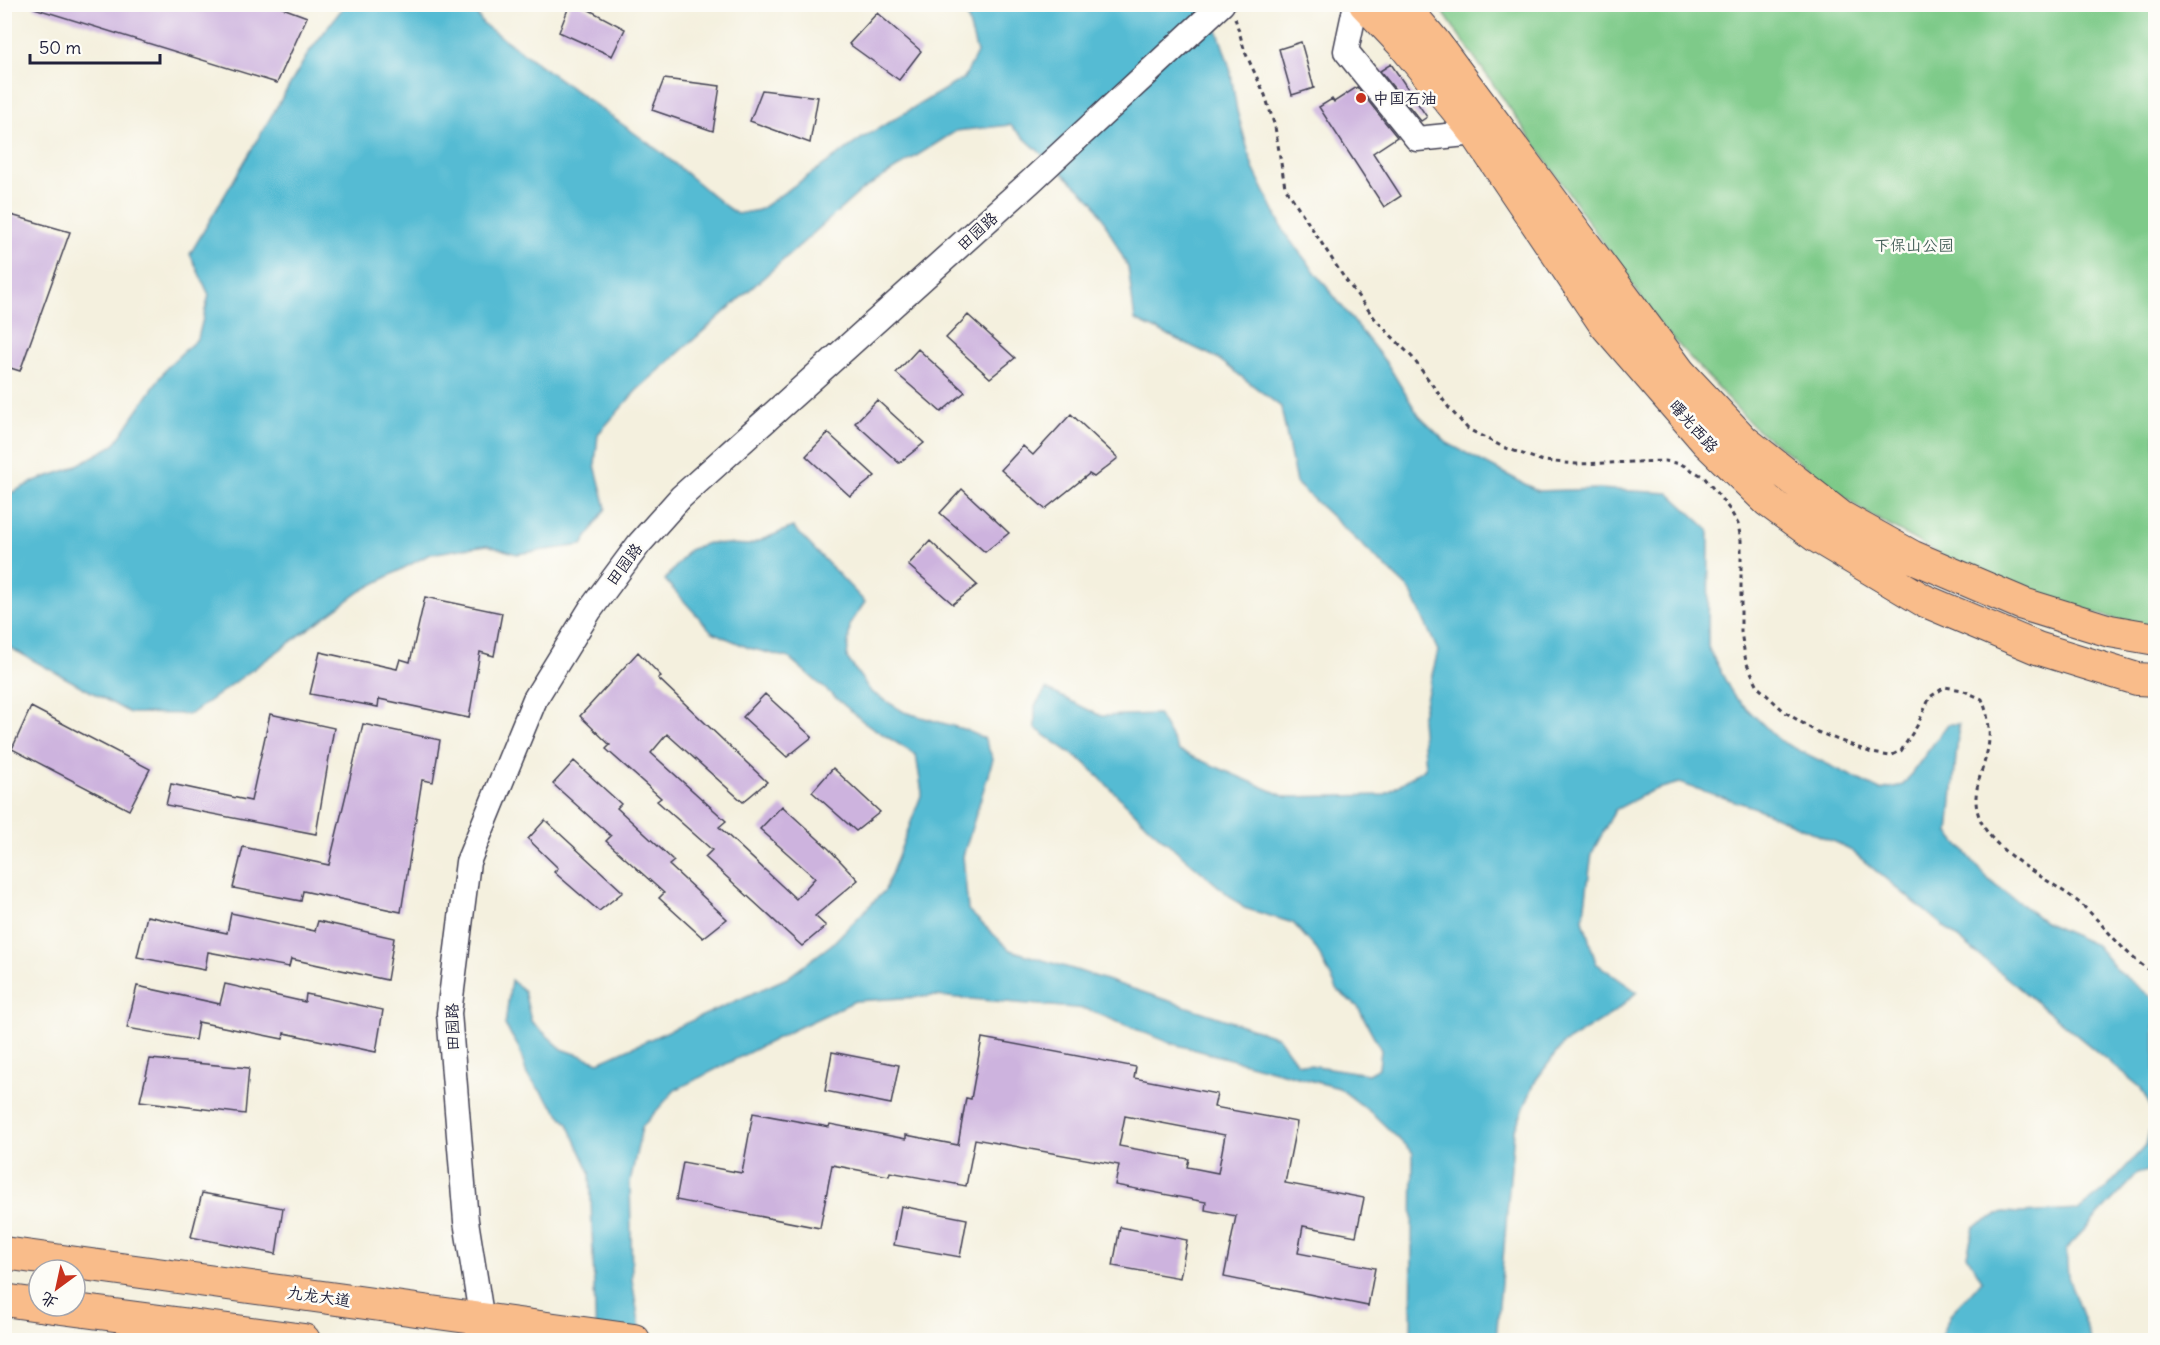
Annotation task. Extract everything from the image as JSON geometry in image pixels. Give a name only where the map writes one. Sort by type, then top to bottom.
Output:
[{"type":"main road","name":"曙光西路","points":[[1365,4],[1404,45],[1476,133],[1604,324],[1707,442],[1768,501],[1816,536],[1923,600],[2037,648],[2137,679],[2156,680]]},
{"type":"main road","name":"曙光西路","points":[[1402,4],[1434,42],[1680,373],[1743,440],[1841,517],[1913,557],[2023,604],[2110,631],[2156,639]]},
{"type":"main road","name":"九龙大道","points":[[4,1253],[484,1330],[634,1341]]},
{"type":"main road","points":[[4,1300],[27,1303]]},
{"type":"main road","points":[[87,1312],[304,1341]]},
{"type":"street","points":[[1356,4],[1346,51],[1417,139],[1476,133]]},
{"type":"street","name":"田园路","points":[[484,1330],[466,1221],[449,1013],[468,862],[535,699],[604,591],[639,544],[681,497],[1029,183],[1228,9]]},
{"type":"path","points":[[1228,9],[1265,95],[1275,127],[1285,187],[1345,279],[1370,312],[1413,357],[1449,408],[1468,429],[1503,447],[1543,461],[1577,464],[1665,461],[1681,464],[1704,477],[1738,524],[1741,540],[1742,632],[1746,662],[1759,688],[1785,712],[1815,731],[1872,753],[1890,756],[1901,751],[1917,726],[1930,697],[1945,687],[1962,690],[1982,699],[1988,715],[1989,741],[1976,803],[1985,829],[2007,854],[2082,905],[2146,969],[2156,974]]},
{"type":"green space","name":"下保山公园","points":[[1438,5],[2155,5],[2155,632],[1977,575],[1863,511],[1753,426],[1661,326]]},
{"type":"water","points":[[345,5],[471,5],[483,24],[662,153],[737,214],[759,210],[864,137],[964,78],[977,53],[964,5],[1209,5],[1230,68],[1237,111],[1253,168],[1286,235],[1388,365],[1419,416],[1447,443],[1538,491],[1599,489],[1669,493],[1709,530],[1708,647],[1733,695],[1780,741],[1880,790],[1903,785],[1948,724],[1959,724],[1949,833],[1989,880],[2046,923],[2096,945],[2118,971],[2155,1000],[2155,1169],[2137,1174],[2066,1249],[2068,1277],[2091,1340],[1939,1340],[1951,1313],[1982,1281],[1967,1255],[1974,1227],[2003,1212],[2079,1210],[2106,1189],[2146,1145],[2154,1113],[2140,1087],[1848,848],[1756,808],[1679,783],[1651,791],[1615,810],[1592,853],[1583,920],[1596,963],[1637,992],[1613,1013],[1563,1044],[1536,1080],[1514,1131],[1496,1340],[1411,1340],[1413,1153],[1374,1115],[1339,1088],[1170,1043],[1086,1009],[935,996],[855,1001],[675,1090],[642,1127],[630,1182],[632,1280],[642,1340],[596,1340],[590,1172],[568,1124],[527,1075],[519,1048],[505,1025],[511,980],[524,991],[531,1021],[562,1049],[599,1062],[787,978],[832,944],[885,890],[922,793],[916,755],[865,723],[789,658],[749,648],[712,632],[665,580],[689,550],[708,543],[749,545],[793,527],[865,602],[850,624],[847,658],[871,692],[904,712],[963,729],[984,738],[993,759],[963,856],[968,910],[1010,950],[1278,1037],[1297,1063],[1368,1074],[1379,1068],[1381,1050],[1358,1007],[1338,991],[1317,950],[1293,923],[1244,908],[1150,828],[1086,764],[1035,728],[1035,706],[1046,689],[1101,716],[1158,714],[1179,751],[1286,797],[1384,795],[1425,768],[1421,719],[1438,651],[1410,590],[1296,483],[1281,407],[1217,358],[1135,320],[1128,267],[1094,202],[1010,125],[956,131],[862,190],[636,391],[598,434],[595,465],[606,508],[582,545],[517,554],[487,545],[430,554],[361,591],[191,714],[130,713],[5,645],[5,496],[37,480],[70,469],[114,445],[168,366],[198,338],[209,295],[190,254],[309,52]]},
{"type":"building","points":[[34,4],[272,4],[307,17],[277,83],[34,8]]},
{"type":"building","points":[[570,4],[578,4],[625,29],[612,56],[559,32]]},
{"type":"building","points":[[877,13],[921,51],[899,80],[849,44]]},
{"type":"building","points":[[1301,42],[1314,88],[1292,95],[1279,49]]},
{"type":"building","points":[[1391,64],[1427,117],[1421,121],[1380,71]]},
{"type":"building","points":[[664,79],[720,86],[713,131],[652,110]]},
{"type":"building","points":[[1357,87],[1397,137],[1373,153],[1401,196],[1384,207],[1319,107],[1332,99],[1334,102]]},
{"type":"building","points":[[762,90],[818,97],[810,143],[750,121]]},
{"type":"building","points":[[4,213],[70,232],[20,371],[4,366]]},
{"type":"building","points":[[968,315],[1015,358],[990,378],[946,338]]},
{"type":"building","points":[[918,349],[965,392],[941,412],[896,373]]},
{"type":"building","points":[[877,400],[924,443],[899,463],[855,423]]},
{"type":"building","points":[[1071,414],[1118,458],[1094,477],[1089,474],[1045,509],[1001,470],[1023,446],[1033,455]]},
{"type":"building","points":[[828,433],[875,476],[850,496],[806,456]]},
{"type":"building","points":[[962,489],[1009,533],[985,552],[940,513]]},
{"type":"building","points":[[930,541],[977,585],[953,604],[908,565]]},
{"type":"building","points":[[425,597],[502,613],[494,656],[480,652],[469,718],[379,699],[378,707],[310,694],[320,652],[397,669],[400,659],[410,662]]},
{"type":"building","points":[[638,652],[661,676],[658,678],[767,782],[743,802],[667,734],[651,753],[726,821],[719,827],[796,899],[815,878],[760,829],[782,806],[829,849],[858,880],[815,916],[826,926],[802,946],[705,857],[712,850],[657,801],[661,798],[606,749],[610,745],[580,716]]},
{"type":"building","points":[[765,694],[812,737],[787,757],[743,717]]},
{"type":"building","points":[[31,707],[150,769],[129,810],[12,749]]},
{"type":"building","points":[[270,714],[334,728],[316,834],[166,805],[171,784],[251,801]]},
{"type":"building","points":[[363,724],[440,740],[433,782],[422,780],[401,912],[303,891],[301,901],[233,888],[243,847],[329,865]]},
{"type":"building","points":[[574,761],[621,804],[617,808],[674,861],[669,865],[727,919],[703,938],[659,898],[664,893],[606,841],[611,836],[553,784]]},
{"type":"building","points":[[833,768],[880,812],[856,831],[812,792]]},
{"type":"building","points":[[545,820],[623,892],[599,911],[554,872],[558,868],[528,839]]},
{"type":"building","points":[[231,913],[315,931],[318,921],[394,938],[387,980],[291,959],[289,967],[208,952],[205,970],[137,957],[147,916],[227,933]]},
{"type":"building","points":[[225,984],[305,1002],[306,994],[383,1010],[376,1052],[284,1033],[283,1039],[198,1022],[195,1040],[127,1028],[137,986],[220,1004]]},
{"type":"building","points":[[982,1038],[1136,1067],[1134,1078],[1217,1094],[1214,1107],[1297,1122],[1285,1183],[1364,1198],[1356,1236],[1303,1226],[1298,1253],[1375,1268],[1368,1306],[1224,1277],[1236,1216],[1205,1210],[1206,1202],[1115,1185],[1119,1165],[975,1139],[966,1186],[890,1172],[889,1176],[832,1165],[820,1228],[676,1200],[683,1162],[742,1173],[753,1113],[829,1127],[830,1124],[906,1139],[906,1135],[958,1145],[966,1098],[971,1099]],"holes":[[[1125,1116],[1225,1135],[1218,1173],[1187,1167],[1189,1159],[1119,1146]]]},
{"type":"building","points":[[832,1052],[899,1065],[891,1104],[825,1091]]},
{"type":"building","points":[[150,1059],[249,1068],[245,1114],[140,1101]]},
{"type":"building","points":[[202,1193],[283,1208],[276,1254],[191,1237]]},
{"type":"building","points":[[901,1206],[967,1219],[960,1257],[894,1245]]},
{"type":"building","points":[[1120,1227],[1187,1240],[1180,1278],[1113,1266]]},
{"type":"place","name":"中国石油","points":[[1361,98]]}]
